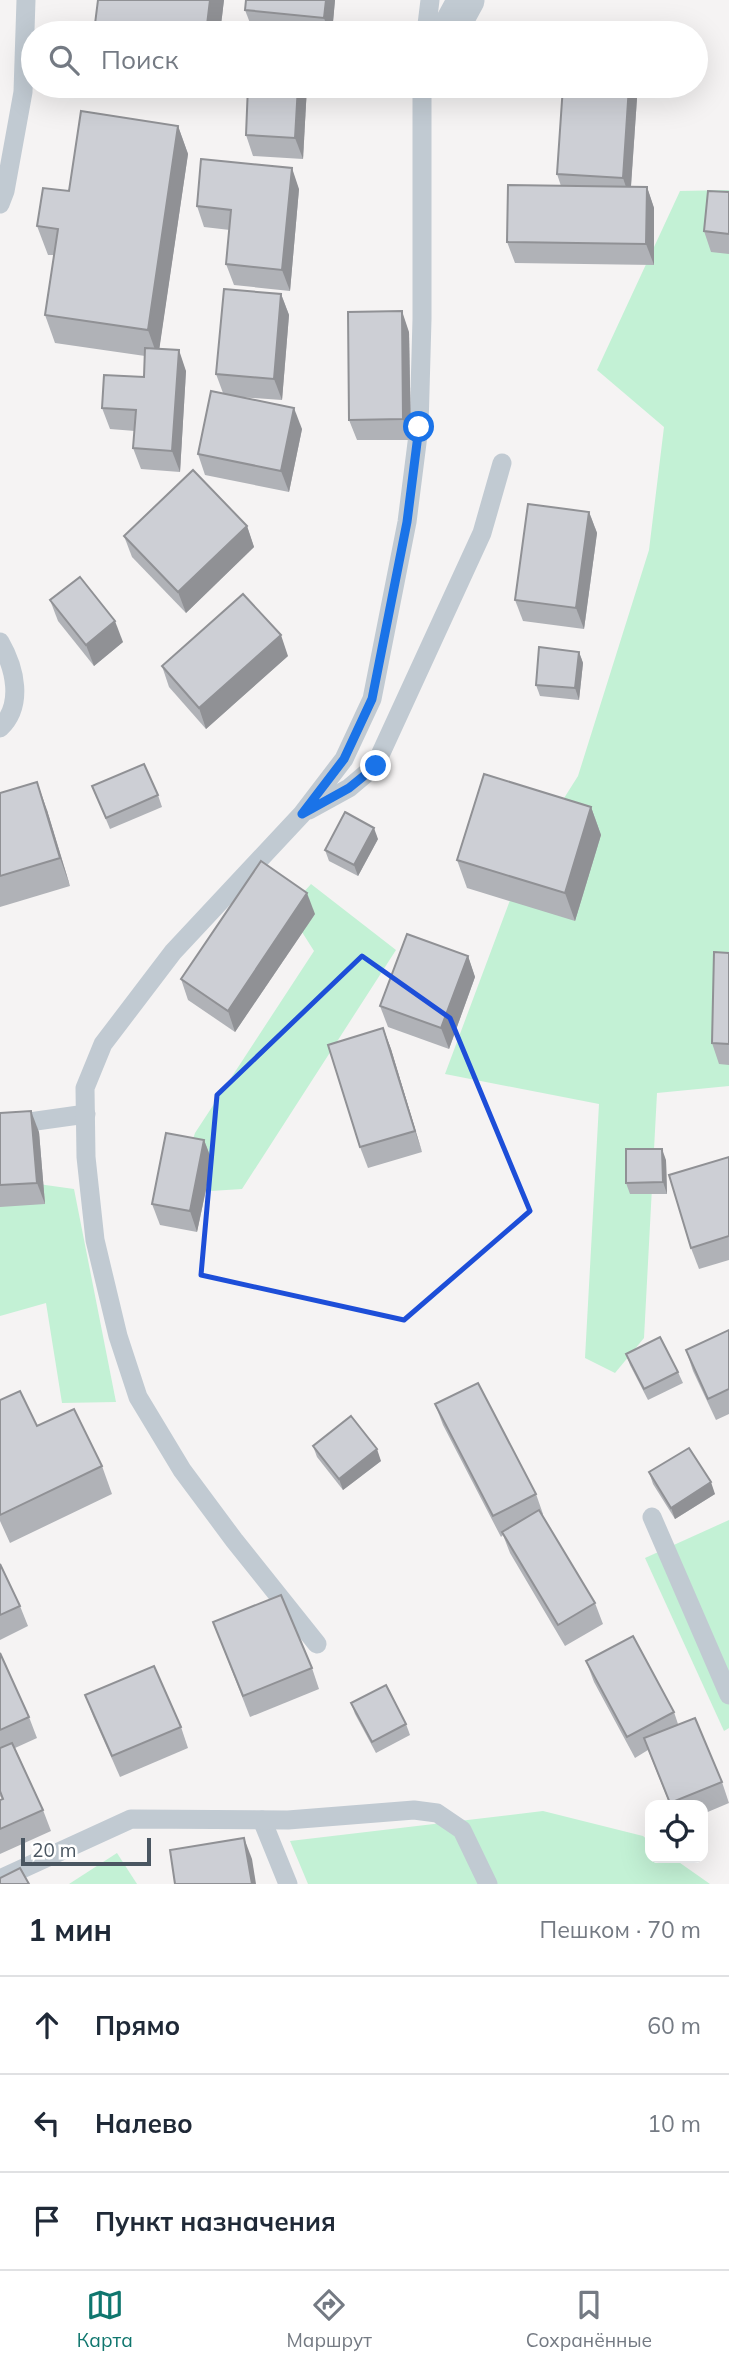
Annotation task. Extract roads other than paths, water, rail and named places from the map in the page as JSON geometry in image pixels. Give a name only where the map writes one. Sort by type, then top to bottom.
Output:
[{"type":"street","points":[[454,21],[466,0]]},
{"type":"lane","points":[[25,21],[26,0]]},
{"type":"lane","points":[[427,21],[430,0]]},
{"type":"lane","points":[[0,204],[5,191],[22,98]]},
{"type":"lane","points":[[317,1644],[233,1540],[182,1470],[138,1397],[118,1336],[95,1240],[86,1157],[85,1088],[103,1044],[173,952],[302,814],[344,759],[372,699],[407,522],[419,427],[422,98]]},
{"type":"lane","points":[[302,814],[349,788],[376,766],[482,533],[502,463]]},
{"type":"lane","points":[[0,642],[10,659],[16,692],[8,720],[0,728]]},
{"type":"lane","points":[[0,1126],[86,1114]]},
{"type":"lane","points":[[652,1517],[729,1695]]},
{"type":"lane","points":[[0,1879],[131,1819],[288,1820],[414,1810],[438,1813],[462,1830],[488,1884]]},
{"type":"lane","points":[[262,1820],[288,1884]]}]
